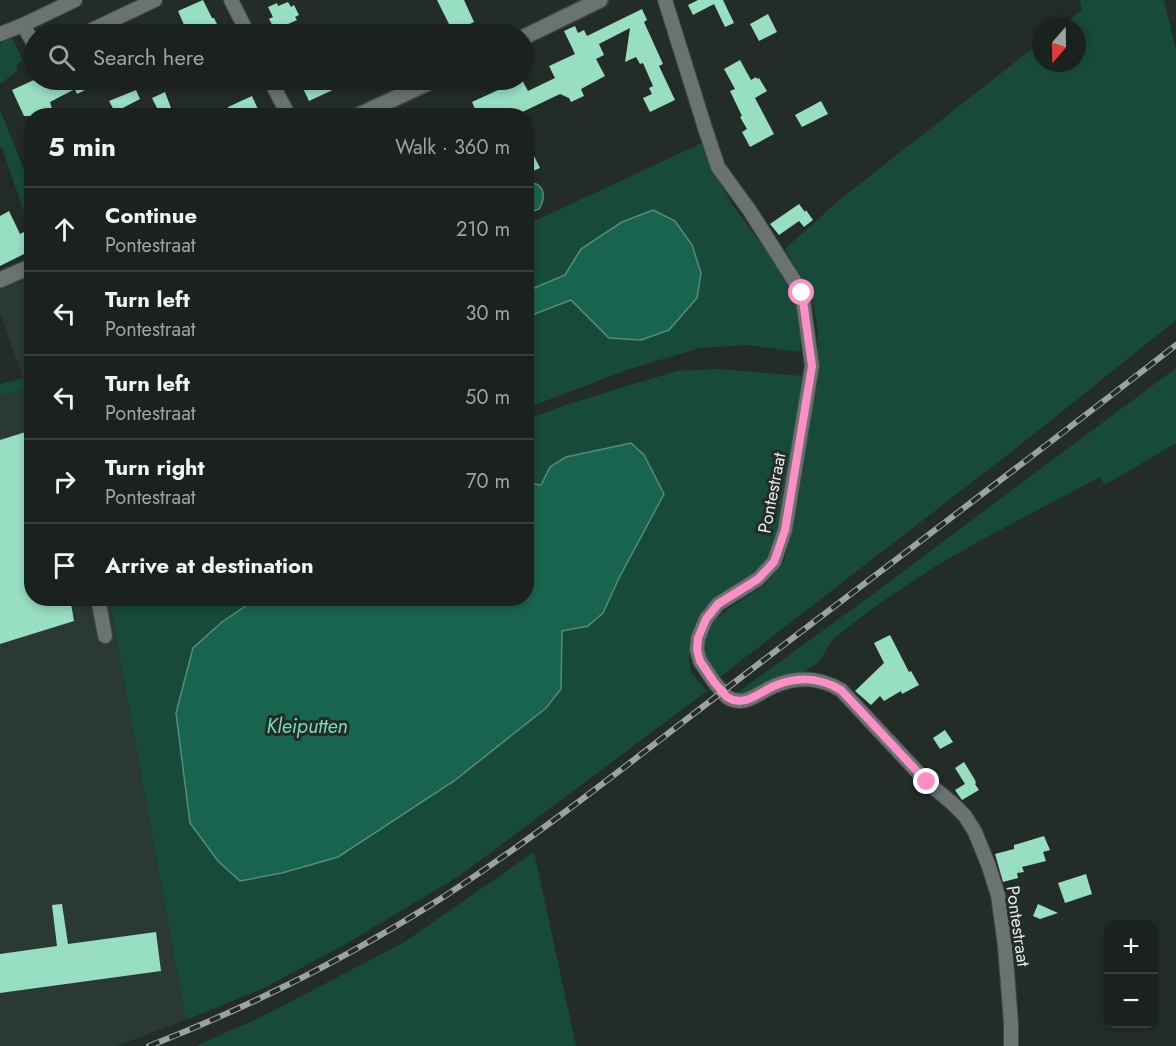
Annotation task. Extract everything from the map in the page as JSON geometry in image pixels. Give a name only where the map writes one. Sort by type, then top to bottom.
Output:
[{"type":"street","points":[[25,24],[75,0]]},
{"type":"street","points":[[104,24],[155,0]]},
{"type":"street","points":[[231,0],[243,24]]},
{"type":"street","points":[[534,32],[600,0]]},
{"type":"street","name":"Pontestraat","points":[[665,0],[718,167],[802,293],[812,366],[785,530],[774,562],[758,579],[718,604],[706,619],[698,638],[697,650],[700,661],[729,699],[742,702],[785,682],[806,679],[830,683],[841,690],[927,782],[965,816],[975,832],[998,895],[1010,1001],[1011,1046]]},
{"type":"street","points":[[0,34],[23,25]]},
{"type":"street","points":[[275,90],[284,108]]},
{"type":"street","points":[[374,108],[413,90]]},
{"type":"street","points":[[0,280],[24,270]]},
{"type":"street","points":[[99,606],[105,636]]},
{"type":"shaded area","points":[[1080,0],[1164,0],[1176,50],[1176,320],[1033,435],[720,677],[702,649],[703,638],[712,623],[729,608],[765,585],[784,561],[798,500],[818,370],[818,332],[812,296],[785,249],[838,201],[1032,49],[1032,72],[1086,72],[1086,18],[1072,18],[1082,10]]},
{"type":"shaded area","points":[[12,38],[23,61],[16,68],[17,71],[0,84],[0,43]]},
{"type":"shaded area","points":[[0,109],[24,170],[24,212],[2,147],[0,147]]},
{"type":"shaded area","points":[[702,143],[717,178],[732,204],[789,282],[797,298],[802,323],[800,352],[748,345],[699,348],[627,370],[534,405],[534,314],[571,300],[609,338],[581,249],[565,275],[534,288],[534,221]]},
{"type":"shaded area","points":[[24,281],[24,381],[0,313],[0,290]]},
{"type":"shaded area","points":[[1176,368],[1176,443],[1105,485],[1100,477],[931,569],[877,605],[833,639],[819,662],[804,672],[786,676],[741,695],[737,693],[873,594]]},
{"type":"shaded area","points":[[717,369],[802,376],[805,380],[777,540],[771,560],[696,626],[690,649],[691,673],[707,691],[459,876],[344,945],[262,989],[186,1020],[110,606],[246,606],[222,622],[193,648],[176,713],[218,861],[240,881],[282,873],[338,857],[454,781],[546,708],[561,689],[562,631],[588,626],[603,613],[619,578],[550,467],[541,485],[534,484],[534,417],[565,405],[677,371]]},
{"type":"shaded area","points":[[24,378],[24,390],[0,397],[0,384]]},
{"type":"shaded area","points":[[24,390],[24,606],[110,606],[186,1020],[116,1046],[0,1046],[0,397]]},
{"type":"shaded area","points":[[534,852],[576,1046],[196,1046],[263,1016],[403,943]]},
{"type":"water","points":[[534,184],[540,187],[543,193],[539,209],[534,211]]},
{"type":"water","points":[[653,210],[675,221],[692,245],[701,273],[697,298],[669,330],[641,340],[609,338],[571,300],[534,314],[534,288],[565,275],[581,249],[622,222]]},
{"type":"water","name":"Kleiputten","points":[[631,443],[644,455],[664,494],[603,613],[588,626],[562,631],[561,689],[546,708],[454,781],[338,857],[282,873],[240,881],[218,861],[190,823],[176,713],[193,648],[222,622],[246,606],[534,606],[534,484],[541,485],[550,467],[566,457]]},
{"type":"building","points":[[203,0],[217,24],[184,24],[178,11]]},
{"type":"building","points":[[437,0],[464,0],[474,22],[449,24]]},
{"type":"building","points":[[698,0],[723,0],[734,23],[725,27],[714,4],[693,15],[688,5]]},
{"type":"building","points":[[288,2],[291,7],[294,5],[299,15],[295,17],[297,20],[288,24],[272,24],[269,19],[273,17],[268,7],[277,3],[278,6]]},
{"type":"building","points":[[642,9],[647,20],[644,22],[663,64],[659,66],[675,100],[650,112],[643,98],[652,94],[649,88],[653,86],[643,63],[640,64],[636,57],[625,62],[630,28],[599,44],[604,55],[596,59],[605,76],[581,89],[584,96],[571,102],[569,98],[560,94],[531,108],[475,108],[472,102],[498,90],[534,90],[555,78],[549,66],[575,54],[564,31],[575,26],[578,33],[584,30],[587,36]]},
{"type":"building","points":[[768,14],[777,32],[759,41],[750,24]]},
{"type":"building","points":[[740,60],[751,80],[759,78],[767,91],[755,98],[774,134],[750,147],[742,132],[747,129],[730,91],[735,89],[724,69]]},
{"type":"building","points":[[24,85],[24,90],[73,90],[50,102],[52,108],[24,108],[24,116],[12,90]]},
{"type":"building","points":[[136,90],[140,99],[123,108],[113,108],[109,101]]},
{"type":"building","points":[[304,90],[333,90],[309,101]]},
{"type":"building","points":[[165,92],[171,108],[157,108],[152,98]]},
{"type":"building","points":[[252,96],[257,108],[228,108]]},
{"type":"building","points":[[821,101],[828,114],[802,127],[795,115]]},
{"type":"building","points":[[534,156],[540,168],[534,171]]},
{"type":"building","points":[[799,204],[813,220],[804,227],[799,221],[779,235],[770,224]]},
{"type":"building","points":[[9,211],[20,234],[24,232],[24,254],[0,266],[0,216]]},
{"type":"building","points":[[24,432],[24,606],[71,606],[74,621],[0,644],[0,440]]},
{"type":"building","points":[[890,635],[909,672],[911,671],[919,685],[902,694],[901,691],[884,701],[880,696],[871,705],[855,691],[884,663],[874,643]]},
{"type":"building","points":[[945,730],[953,742],[940,749],[933,738]]},
{"type":"building","points":[[964,762],[979,790],[962,800],[955,790],[965,784],[955,768]]},
{"type":"building","points":[[1044,836],[1050,850],[1043,852],[1046,861],[1022,867],[1024,872],[1017,873],[1018,878],[1003,882],[995,854],[1014,849],[1014,845]]},
{"type":"building","points":[[1086,874],[1092,894],[1065,903],[1058,883]]},
{"type":"building","points":[[62,904],[68,944],[156,932],[161,971],[0,993],[0,954],[57,946],[52,905]]},
{"type":"building","points":[[1038,904],[1058,913],[1040,919],[1033,916]]},
{"type":"railway","points":[[149,1046],[263,997],[337,959],[410,918],[485,869],[601,785],[1176,345]]},
{"type":"route","points":[[802,293],[812,374],[789,496],[785,530],[774,562],[758,579],[718,604],[706,619],[698,638],[697,650],[706,673],[729,699],[742,702],[785,682],[806,679],[830,683],[841,690],[927,782]]}]
